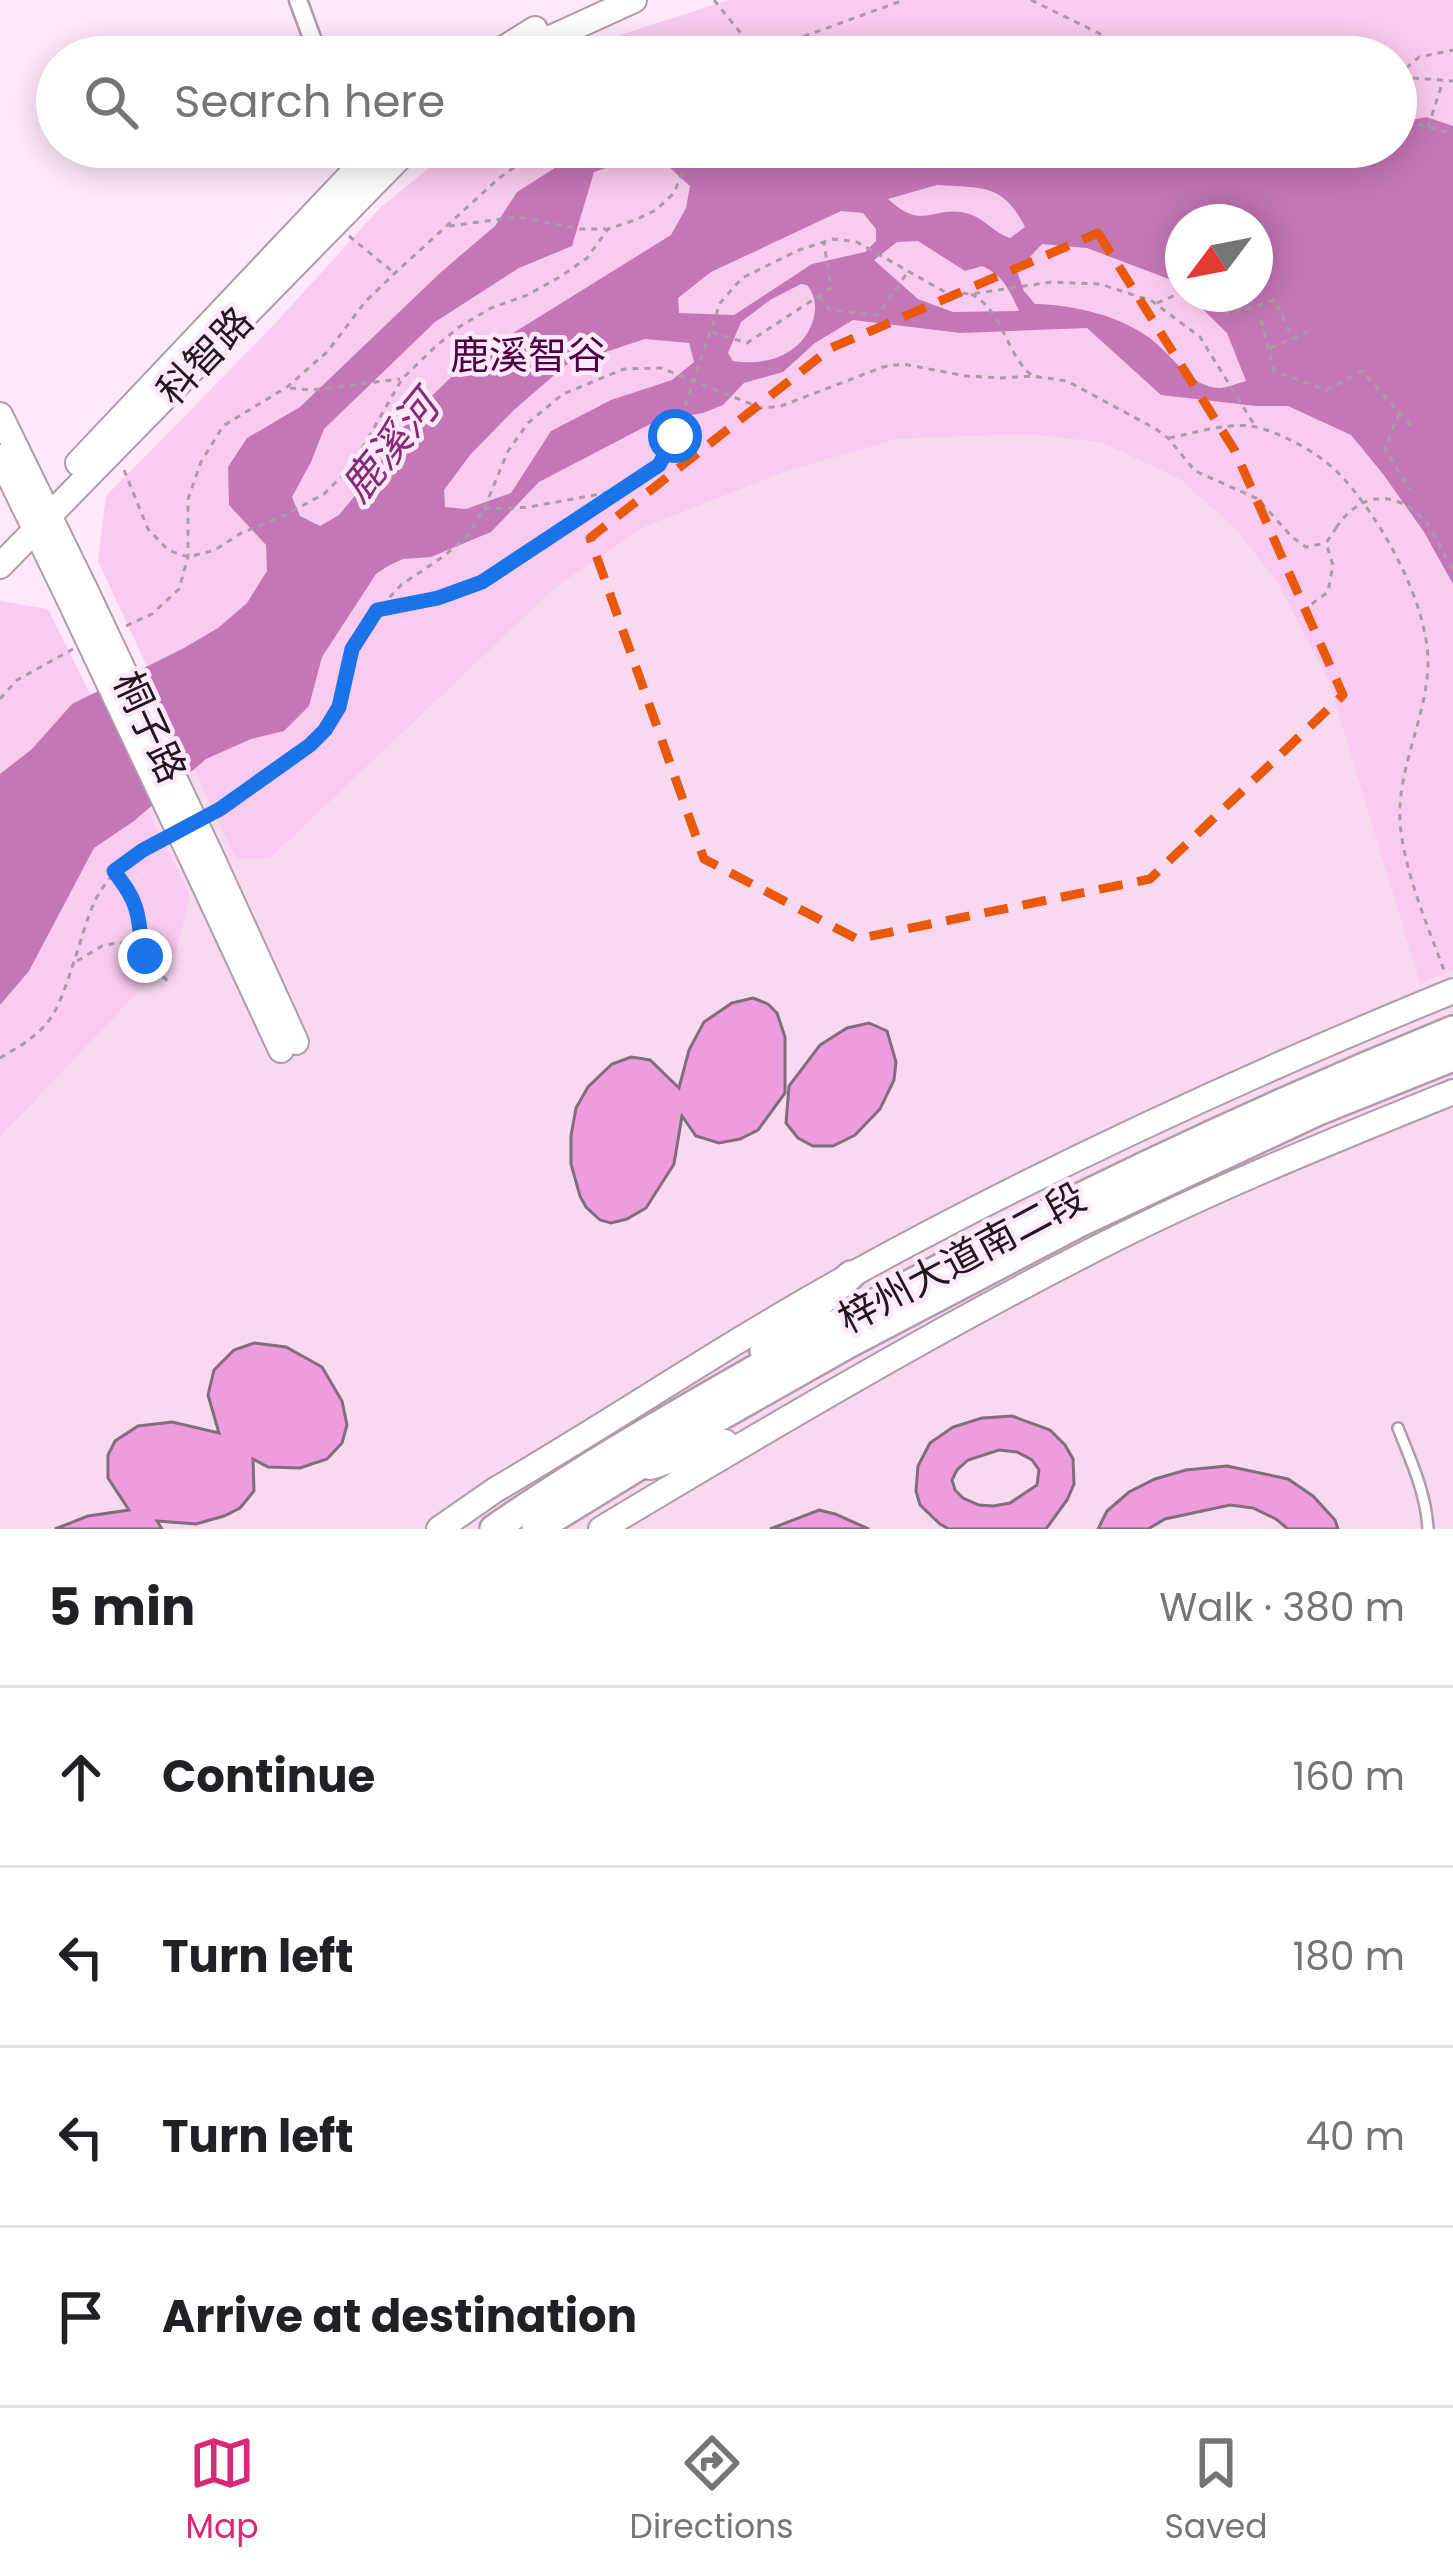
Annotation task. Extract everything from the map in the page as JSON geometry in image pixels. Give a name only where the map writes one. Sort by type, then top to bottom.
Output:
[{"type":"main road","points":[[523,36],[598,0]]},
{"type":"main road","points":[[555,36],[634,0]]},
{"type":"main road","name":"科智路","points":[[0,566],[38,515],[361,168]]},
{"type":"main road","name":"科智路","points":[[0,544],[115,448],[334,224],[365,168]]},
{"type":"main road","name":"桐子路","points":[[0,415],[38,515],[289,1046]]},
{"type":"main road","name":"桐子路","points":[[0,457],[38,515]]},
{"type":"main road","points":[[439,1529],[495,1490],[851,1275],[1056,1166],[1262,1071],[1452,991]]},
{"type":"main road","name":"梓州大道南二段","points":[[494,1529],[722,1388],[1071,1199],[1305,1090],[1453,1030]]},
{"type":"main road","name":"梓州大道南二段","points":[[536,1529],[848,1344],[1079,1223],[1316,1112],[1453,1057]]},
{"type":"main road","points":[[601,1529],[774,1425],[1096,1248],[1318,1147],[1453,1092]]},
{"type":"main road","points":[[722,1388],[851,1275]]},
{"type":"main road","points":[[619,1478],[774,1425]]},
{"type":"street","points":[[298,0],[312,36]]},
{"type":"lane","points":[[1397,1428],[1419,1478],[1428,1529]]},
{"type":"path","points":[[714,0],[744,36]]},
{"type":"path","points":[[805,36],[904,0]]},
{"type":"path","points":[[1031,0],[1104,36]]},
{"type":"path","points":[[1417,59],[1453,50]]},
{"type":"path","points":[[1417,78],[1453,81]]},
{"type":"path","points":[[1428,127],[1444,80]]},
{"type":"path","points":[[1418,124],[1453,134]]},
{"type":"path","points":[[115,631],[152,614],[178,589],[188,557],[188,499],[201,462],[224,426],[287,387],[328,350],[364,302],[513,168]]},
{"type":"path","points":[[444,227],[517,217],[608,229],[656,210],[674,193],[684,168]]},
{"type":"path","points":[[334,224],[394,273]]},
{"type":"path","points":[[115,448],[148,529],[168,550],[188,557],[215,550],[242,532],[324,494],[364,446],[402,379],[459,327],[490,308],[525,296],[587,258],[608,229]]},
{"type":"path","points":[[709,332],[747,343],[831,288],[824,241]]},
{"type":"path","points":[[377,610],[438,598],[482,582],[659,465],[675,436],[720,303],[742,278],[824,241],[857,242],[945,292],[971,294],[1052,282],[1100,284],[1156,304],[1200,338],[1255,426]]},
{"type":"path","points":[[819,296],[830,310],[878,315],[908,272]]},
{"type":"path","points":[[971,294],[986,302],[1019,365],[1032,376]]},
{"type":"path","points":[[1156,304],[1165,300]]},
{"type":"path","points":[[1273,301],[1293,339]]},
{"type":"path","points":[[1261,320],[1274,371],[1327,391],[1362,371],[1414,430]]},
{"type":"path","points":[[1268,349],[1312,330]]},
{"type":"path","points":[[201,819],[325,730],[339,707],[352,649],[377,610],[401,585],[467,536],[508,452],[528,423],[563,394],[625,369],[661,368],[761,408],[782,406],[883,367],[903,364],[965,376],[1067,381],[1156,429],[1195,471],[1258,499],[1306,547],[1325,543],[1346,514],[1365,501],[1380,498],[1401,503],[1425,521],[1453,569]]},
{"type":"path","points":[[287,387],[311,390],[402,379]]},
{"type":"path","points":[[1400,413],[1385,449],[1410,490]]},
{"type":"path","points":[[1168,438],[1255,426],[1300,444],[1343,478],[1398,561],[1421,618],[1428,661],[1400,795],[1401,830],[1414,889],[1452,991]]},
{"type":"path","points":[[484,509],[529,507],[624,489]]},
{"type":"path","points":[[1302,611],[1328,592],[1333,566],[1325,543]]},
{"type":"path","points":[[0,699],[17,680],[78,647]]},
{"type":"path","points":[[0,1058],[46,1024],[60,1001],[90,907],[114,871],[162,839]]},
{"type":"path","points":[[114,871],[137,909],[145,956]]},
{"type":"path","points":[[74,962],[120,942],[145,956],[169,983]]},
{"type":"highlighted area","points":[[1098,233],[1235,451],[1343,695],[1150,879],[857,939],[704,859],[590,538],[831,348]]},
{"type":"shaded area","points":[[1417,119],[1453,126],[1453,584],[1424,532],[1351,435],[1288,406],[1161,395],[1087,328],[961,333],[853,320],[815,343],[783,372],[744,383],[723,405],[656,421],[539,482],[491,532],[431,557],[403,559],[376,574],[322,657],[309,706],[284,731],[251,739],[206,759],[134,821],[94,848],[29,971],[0,1005],[0,774],[32,749],[72,704],[184,648],[247,603],[267,571],[266,545],[229,505],[228,467],[247,438],[300,407],[495,226],[517,192],[555,168],[606,168],[594,172],[572,246],[519,268],[435,322],[324,429],[292,497],[300,516],[320,526],[339,515],[412,415],[468,361],[671,235],[686,208],[690,186],[670,168],[1417,168]],"holes":[[[937,185],[979,188],[1008,202],[1025,227],[1010,238],[969,214],[920,216],[888,199]],[[1165,204],[1273,204],[1273,312],[1205,312],[1227,333],[1246,381],[1209,387],[1151,339],[1125,324],[1080,309],[1035,304],[1017,271],[1042,244],[1087,248],[1165,278]],[[841,211],[863,213],[876,229],[876,241],[865,252],[812,264],[734,315],[679,313],[678,298],[711,272]],[[918,241],[965,271],[982,266],[995,274],[1019,311],[953,312],[918,299],[874,260],[897,242]],[[801,284],[812,293],[815,311],[798,345],[777,358],[733,361],[728,353],[741,322]],[[645,339],[689,343],[694,362],[672,380],[611,400],[551,431],[511,493],[466,509],[445,507],[444,490],[470,455],[566,365]]]},
{"type":"shaded area","points":[[1087,328],[1453,736],[1453,1529],[0,1529],[0,1005],[134,821],[322,657]]},
{"type":"green space","name":"鹿溪智谷","points":[[729,0],[1453,0],[1453,970],[1420,983],[1329,682],[1279,585],[1238,531],[1180,479],[1101,442],[1027,434],[896,439],[787,471],[646,526],[557,586],[270,858],[236,859],[98,561],[106,496],[270,329],[381,207],[429,168],[1417,168],[1417,36],[619,36]]},
{"type":"green space","points":[[0,601],[48,609],[190,896],[177,951],[0,1137]]},
{"type":"building","points":[[753,998],[777,1013],[785,1037],[785,1093],[758,1130],[740,1139],[719,1143],[696,1136],[682,1116],[674,1164],[646,1208],[627,1219],[600,1220],[580,1196],[571,1164],[576,1108],[588,1087],[612,1064],[631,1057],[650,1060],[679,1088],[689,1050],[704,1022],[732,1003]]},
{"type":"building","points":[[869,1023],[887,1031],[896,1062],[894,1080],[880,1109],[855,1135],[833,1146],[813,1146],[798,1138],[786,1123],[789,1086],[820,1045],[847,1028]]},
{"type":"building","points":[[254,1343],[286,1347],[322,1367],[342,1401],[347,1425],[342,1443],[327,1459],[300,1468],[268,1467],[253,1459],[254,1491],[240,1508],[196,1524],[157,1521],[162,1529],[55,1529],[88,1516],[129,1510],[108,1478],[108,1455],[115,1441],[138,1426],[172,1422],[219,1433],[208,1395],[214,1370],[234,1350]]},
{"type":"building","points":[[1012,1416],[1050,1430],[1065,1445],[1073,1459],[1074,1484],[1046,1529],[949,1529],[920,1505],[918,1466],[930,1443],[953,1427]],"holes":[[[999,1450],[1017,1452],[1039,1470],[1037,1485],[1010,1503],[979,1505],[955,1490],[952,1480],[968,1460]]]},
{"type":"building","points":[[1227,1466],[1288,1479],[1313,1496],[1338,1529],[1288,1529],[1253,1508],[1230,1505],[1165,1519],[1148,1529],[1098,1529],[1107,1511],[1129,1492],[1155,1479]]},
{"type":"building","points":[[819,1510],[835,1514],[869,1529],[770,1529]]},
{"type":"route","points":[[145,956],[137,909],[114,871],[220,809],[310,745],[339,707],[352,649],[377,610],[438,598],[482,582],[659,465],[675,436]]},
{"type":"water label","name":"鹿溪河","points":[[390,447]]}]
